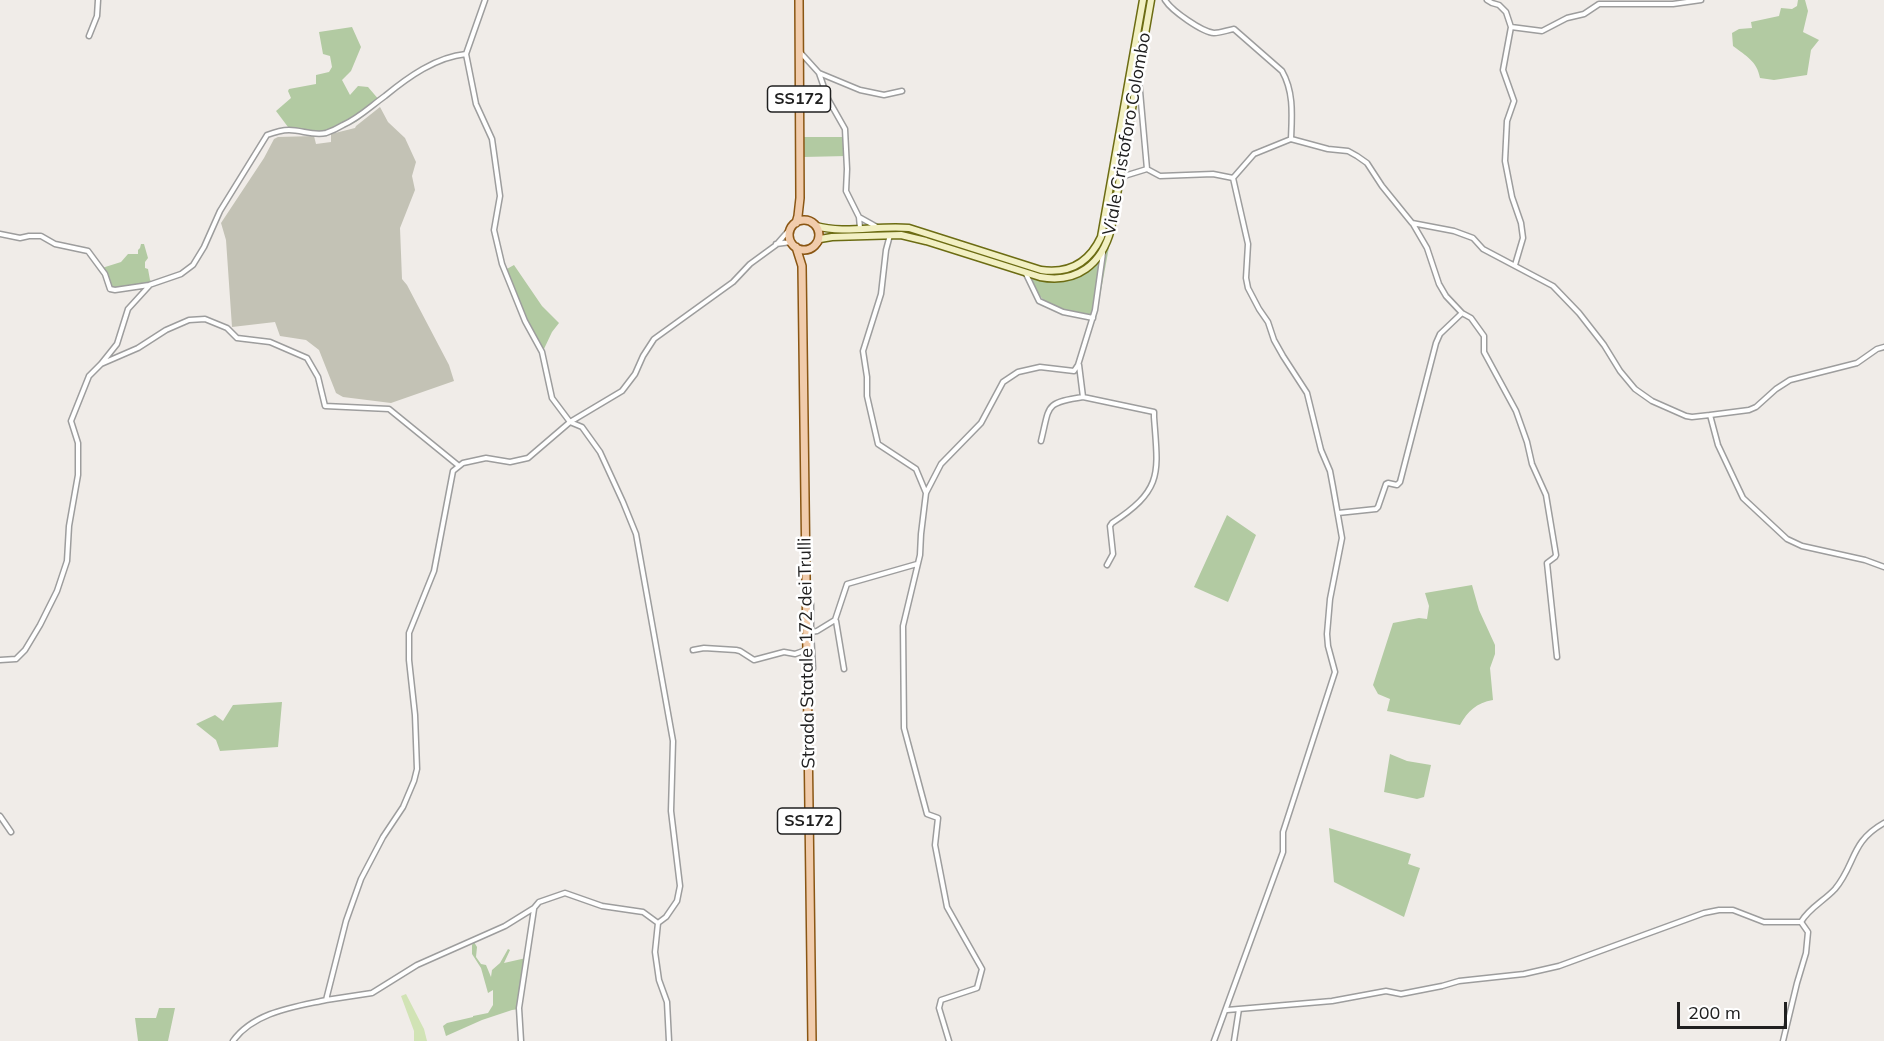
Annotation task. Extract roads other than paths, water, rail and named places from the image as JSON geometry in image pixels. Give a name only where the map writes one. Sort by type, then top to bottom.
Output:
[{"type":"main road","name":"SS172","points":[[795,222],[800,198],[799,0]]},
{"type":"main road","name":"Viale Cristoforo Colombo","points":[[814,224],[831,229],[909,228],[1041,270],[1063,271],[1088,257],[1096,248],[1101,237],[1143,0]]},
{"type":"main road","name":"Viale Cristoforo Colombo","points":[[814,245],[820,239],[832,237],[890,234],[913,237],[1047,279],[1066,278],[1086,269],[1103,252],[1112,229],[1151,0]]},
{"type":"main road","name":"SS172","points":[[800,198],[804,213],[814,224]]},
{"type":"main road","points":[[803,220],[814,224],[819,234],[814,245],[806,250],[794,245],[790,230],[795,222],[803,220]]},
{"type":"main road","name":"Strada Statale 172 dei Trulli","points":[[794,245],[802,266]]},
{"type":"main road","name":"Strada Statale 172 dei Trulli","points":[[812,1041],[802,266],[804,258],[814,245]]},
{"type":"street","points":[[89,36],[96,16],[98,0]]},
{"type":"street","points":[[485,0],[466,54],[476,105],[492,139],[500,196],[494,230],[501,264],[525,321],[542,352],[552,398],[570,422],[582,427],[600,452],[636,534],[673,741],[671,811],[680,886],[677,901],[666,917],[658,923],[655,952],[659,980],[667,1002],[669,1041]]},
{"type":"street","points":[[1165,0],[1169,7],[1181,17],[1213,33],[1234,29],[1281,71],[1286,78],[1292,99],[1291,139]]},
{"type":"street","points":[[1487,0],[1506,12],[1511,27],[1503,69],[1514,101],[1507,121],[1505,161],[1512,198],[1521,223],[1522,238],[1515,265]]},
{"type":"street","points":[[1511,27],[1542,31],[1567,18],[1584,14],[1599,4],[1673,4],[1701,0]]},
{"type":"street","points":[[799,51],[819,73],[860,90],[884,94],[902,91]]},
{"type":"street","points":[[0,234],[20,238],[41,236],[55,244],[88,251],[105,274],[110,289],[149,285],[181,274],[194,265],[220,211],[267,135],[291,129],[309,134],[326,133],[361,115],[407,79],[444,58],[466,54]]},
{"type":"street","points":[[819,73],[828,99],[845,129],[846,191],[859,217],[860,228]]},
{"type":"street","points":[[1138,76],[1147,169]]},
{"type":"street","points":[[1233,178],[1254,154],[1291,139],[1328,149],[1348,151],[1367,163],[1382,186],[1412,223],[1426,248],[1439,284],[1446,296],[1471,318],[1484,336],[1484,352],[1516,411],[1532,464],[1546,495],[1557,555],[1547,563],[1557,657]]},
{"type":"street","points":[[1121,177],[1147,169],[1160,176],[1213,174],[1233,178]]},
{"type":"street","points":[[1214,1041],[1283,852],[1283,832],[1335,672],[1327,634],[1330,598],[1342,538],[1330,471],[1321,450],[1307,393],[1282,356],[1268,322],[1248,288],[1246,278],[1248,244],[1233,178]]},
{"type":"street","points":[[859,217],[878,227]]},
{"type":"street","points":[[1412,223],[1454,231],[1473,238],[1483,249],[1553,286],[1585,321],[1635,389],[1652,401],[1680,414],[1692,417],[1749,410],[1790,380],[1857,363],[1877,349],[1884,347]]},
{"type":"street","points":[[326,1000],[346,921],[361,879],[403,807],[417,769],[409,633],[434,571],[453,471],[463,463],[486,458],[510,462],[528,458],[570,422],[622,391],[635,374],[654,339],[734,282],[750,264],[776,245],[790,230]]},
{"type":"street","points":[[890,234],[881,294],[863,351],[867,396],[878,444],[916,469],[926,493]]},
{"type":"street","points":[[776,245],[794,245]]},
{"type":"street","points":[[949,1041],[939,1008],[941,1000],[977,988],[982,969],[946,908],[935,845],[938,818],[927,814],[904,728],[903,626],[920,555],[926,493],[941,464],[981,423],[1003,382],[1018,372],[1040,367],[1074,371],[1093,318],[1103,252]]},
{"type":"street","points":[[1026,273],[1040,301],[1063,312],[1093,318]]},
{"type":"street","points":[[0,660],[16,659],[25,650],[57,591],[67,561],[69,526],[78,475],[78,443],[71,421],[89,376],[117,344],[128,309],[149,285]]},
{"type":"street","points":[[1338,513],[1376,509],[1386,484],[1397,485],[1400,482],[1436,343],[1440,334],[1462,312]]},
{"type":"street","points":[[101,364],[138,348],[166,330],[189,320],[205,319],[227,328],[237,338],[270,342],[307,358],[318,377],[325,406],[389,409],[459,466]]},
{"type":"street","points":[[1078,365],[1083,397]]},
{"type":"street","points":[[1041,441],[1048,412],[1053,404],[1060,400],[1083,397],[1154,412],[1157,453],[1153,484],[1139,503],[1110,526],[1113,554],[1107,565]]},
{"type":"street","points":[[1710,415],[1718,445],[1743,498],[1787,539],[1802,546],[1865,560],[1884,567]]},
{"type":"street","points":[[843,669],[835,620],[847,584],[917,564]]},
{"type":"street","points":[[807,602],[811,604],[812,609],[813,668]]},
{"type":"street","points":[[812,632],[817,632],[835,620]]},
{"type":"street","points":[[693,650],[704,648],[735,650],[754,660],[784,652],[795,654],[807,650]]},
{"type":"street","points":[[0,816],[11,832]]},
{"type":"street","points":[[1801,922],[1834,889],[1858,846],[1871,830],[1884,823]]},
{"type":"street","points":[[233,1041],[237,1035],[273,1012],[372,993],[417,965],[505,926],[534,908],[539,902],[565,894],[602,906],[642,912],[658,923]]},
{"type":"street","points":[[521,1041],[519,1008],[534,908]]},
{"type":"street","points":[[1226,1010],[1332,1001],[1386,992],[1401,994],[1459,981],[1543,970],[1704,913],[1719,910],[1733,910],[1764,922],[1801,922]]},
{"type":"street","points":[[1783,1041],[1806,952],[1808,932],[1801,922]]},
{"type":"street","points":[[1234,1041],[1239,1009]]}]
